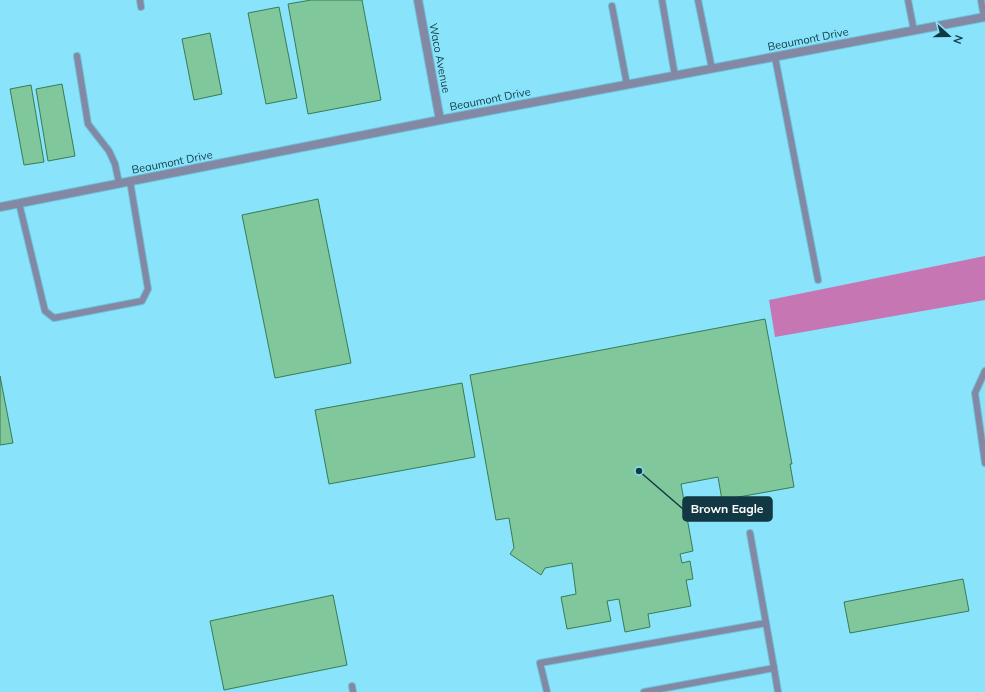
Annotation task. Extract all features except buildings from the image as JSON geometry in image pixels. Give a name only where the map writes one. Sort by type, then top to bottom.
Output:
[{"type":"street","name":"Waco Avenue","points":[[418,0],[440,120]]},
{"type":"street","name":"Beaumont Drive","points":[[0,207],[440,120],[985,17]]},
{"type":"lane","points":[[140,0],[141,7]]},
{"type":"lane","points":[[662,0],[675,76]]},
{"type":"lane","points":[[698,0],[712,69]]},
{"type":"lane","points":[[908,0],[914,30]]},
{"type":"lane","points":[[981,0],[985,17]]},
{"type":"lane","points":[[612,6],[627,85]]},
{"type":"lane","points":[[77,56],[88,124],[109,151],[115,164],[119,183]]},
{"type":"lane","points":[[775,57],[818,280]]},
{"type":"lane","points":[[19,203],[45,311],[54,318],[128,304],[142,301],[148,289],[130,181]]},
{"type":"lane","points":[[985,371],[975,393],[985,463]]},
{"type":"lane","points":[[750,533],[778,692]]},
{"type":"lane","points":[[547,692],[540,663],[766,623]]},
{"type":"lane","points":[[644,692],[774,668]]},
{"type":"shaded area","points":[[985,256],[985,300],[775,337],[769,300]]},
{"type":"place","name":"Brown Eagle","points":[[639,471]]}]
